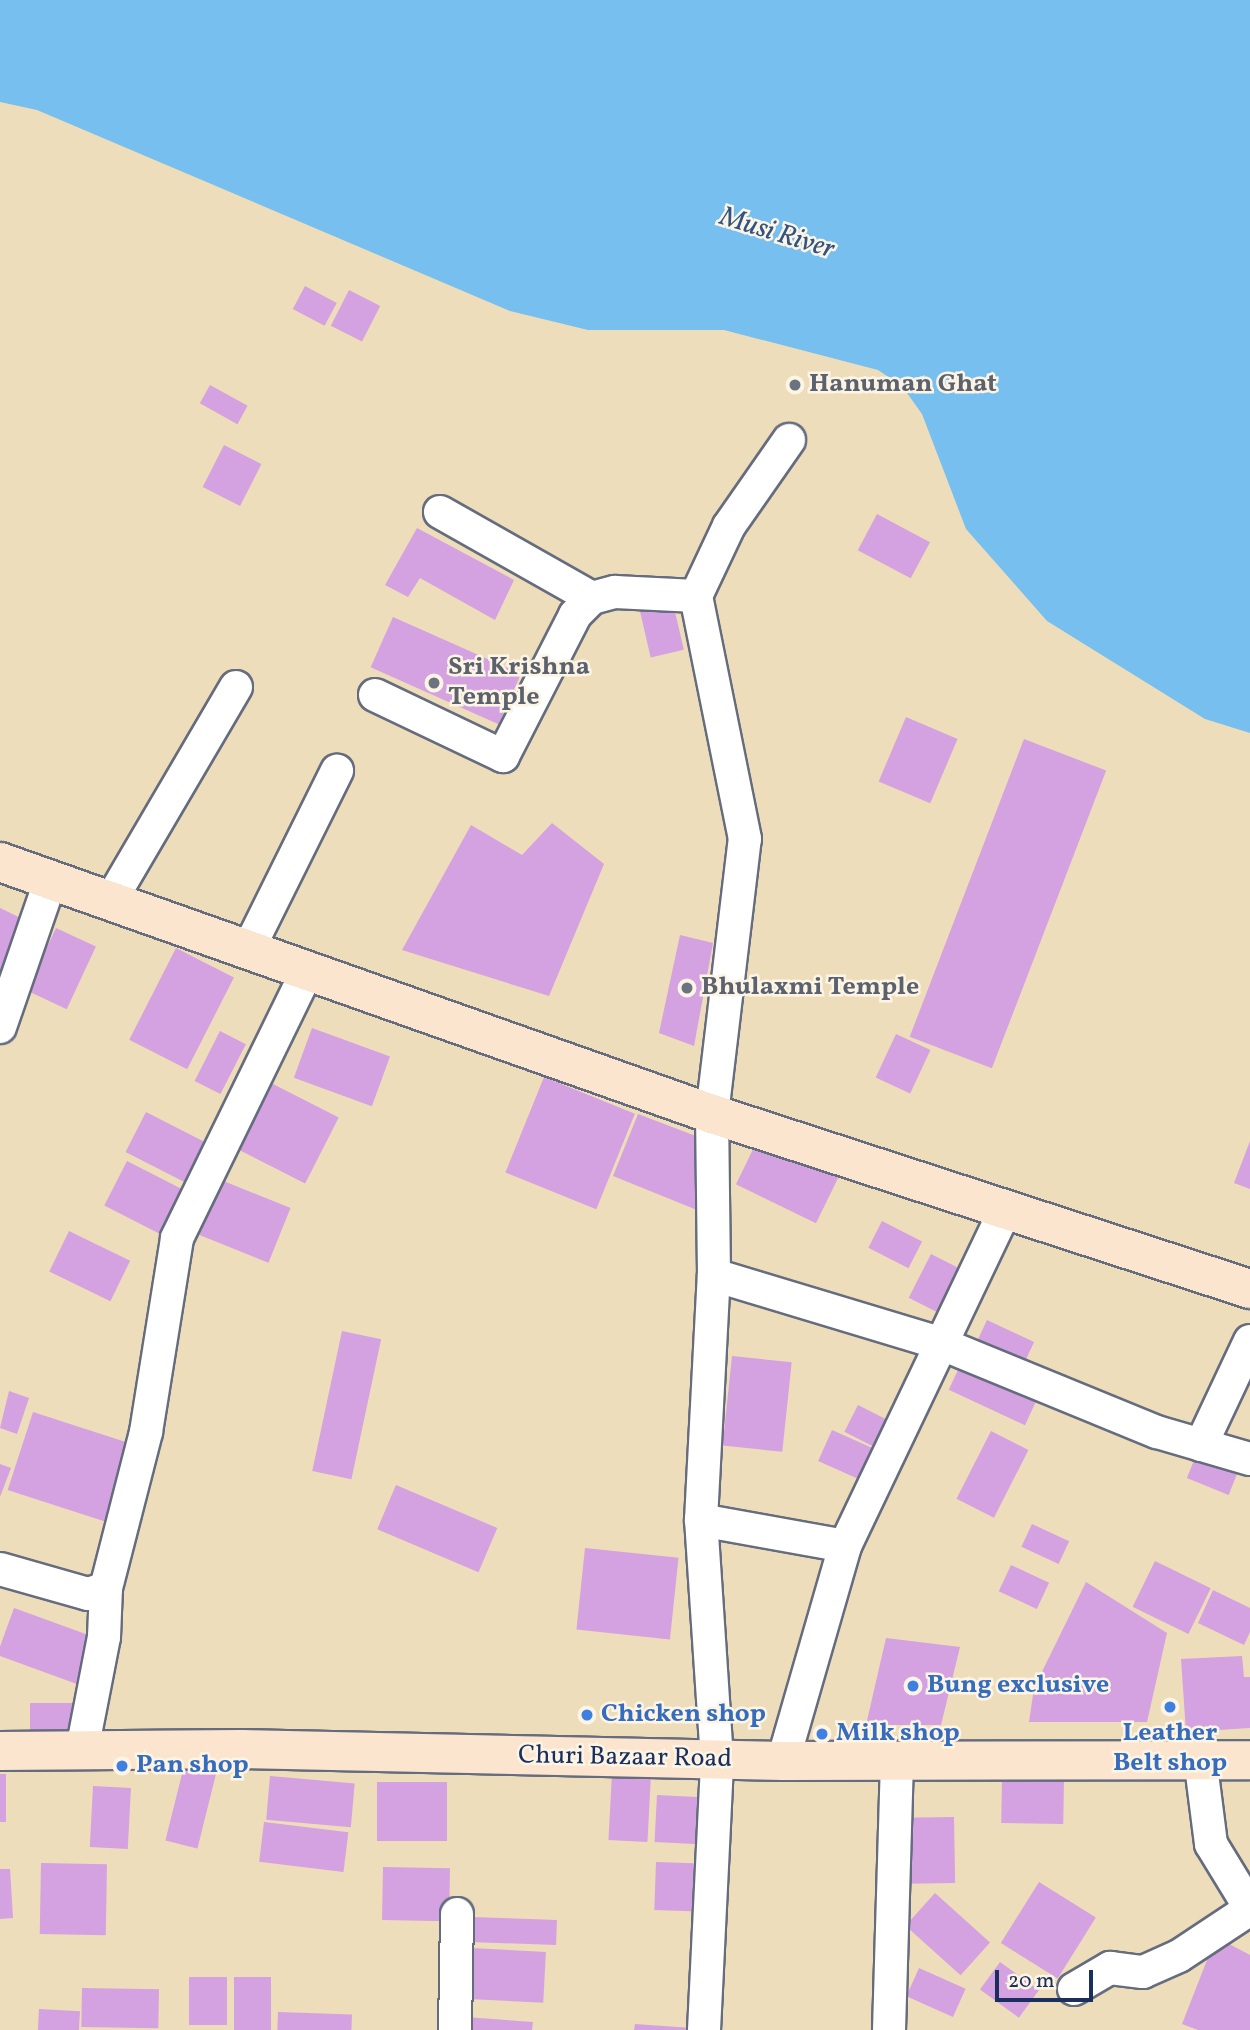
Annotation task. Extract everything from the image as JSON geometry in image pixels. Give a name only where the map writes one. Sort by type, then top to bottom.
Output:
[{"type":"main road","points":[[0,862],[50,882],[249,948],[712,1114],[1250,1289]]},
{"type":"main road","name":"Churi Bazaar Road","points":[[0,1751],[783,1761],[1199,1758],[1250,1760]]},
{"type":"street","points":[[704,2030],[717,1760],[701,1520],[713,1275],[712,1114],[745,839],[696,596],[729,526],[789,440]]},
{"type":"street","points":[[440,512],[592,598]]},
{"type":"street","points":[[375,695],[503,756],[575,615],[592,598],[615,592],[696,596]]},
{"type":"street","points":[[111,901],[236,687]]},
{"type":"street","points":[[249,948],[337,771]]},
{"type":"street","points":[[0,1027],[50,882]]},
{"type":"street","points":[[82,1750],[104,1637],[106,1588],[146,1432],[177,1238],[308,970]]},
{"type":"street","points":[[783,1761],[845,1546],[876,1474],[942,1344],[1004,1211]]},
{"type":"street","points":[[713,1275],[942,1344],[1201,1445],[1250,1460]]},
{"type":"street","points":[[1201,1445],[1250,1341]]},
{"type":"street","points":[[701,1520],[845,1546]]},
{"type":"street","points":[[0,1569],[88,1594],[106,1588]]},
{"type":"street","points":[[1074,1989],[1110,1968],[1143,1972],[1180,1956],[1250,1909],[1211,1844],[1199,1758]]},
{"type":"street","points":[[890,2030],[897,1760]]},
{"type":"street","points":[[455,2030],[457,1914]]},
{"type":"water","name":"Musi River","points":[[0,0],[1250,0],[1250,733],[1205,719],[1047,621],[966,529],[922,414],[902,386],[878,370],[724,330],[588,330],[510,311],[37,110],[0,102]]},
{"type":"building","points":[[305,286],[337,303],[325,326],[293,309]]},
{"type":"building","points":[[349,290],[380,306],[362,342],[331,326]]},
{"type":"building","points":[[210,385],[248,406],[237,424],[200,403]]},
{"type":"building","points":[[224,445],[261,464],[240,506],[203,487]]},
{"type":"building","points":[[877,514],[930,542],[911,578],[858,550]]},
{"type":"building","points":[[417,528],[514,580],[495,620],[420,578],[408,597],[385,585]]},
{"type":"building","points":[[673,603],[684,650],[651,657],[640,611]]},
{"type":"building","points":[[393,617],[521,674],[499,724],[371,667]]},
{"type":"building","points":[[906,717],[958,739],[930,803],[879,781]]},
{"type":"building","points":[[1024,739],[1106,771],[992,1068],[910,1037]]},
{"type":"building","points":[[552,823],[604,864],[549,996],[402,950],[471,825],[522,855]]},
{"type":"building","points":[[0,908],[27,921],[0,976]]},
{"type":"building","points":[[56,928],[96,947],[67,1009],[27,991]]},
{"type":"building","name":"Bhulaxmi Temple","points":[[680,935],[713,943],[694,1046],[659,1033]]},
{"type":"building","points":[[176,948],[234,978],[187,1069],[129,1040]]},
{"type":"building","points":[[312,1028],[390,1056],[372,1106],[294,1078]]},
{"type":"building","points":[[220,1031],[246,1044],[220,1094],[195,1081]]},
{"type":"building","points":[[896,1034],[930,1050],[910,1094],[876,1078]]},
{"type":"building","points":[[544,1077],[635,1114],[596,1209],[505,1172]]},
{"type":"building","points":[[271,1083],[339,1118],[305,1183],[237,1149]]},
{"type":"building","points":[[146,1112],[210,1145],[190,1185],[126,1152]]},
{"type":"building","points":[[638,1114],[709,1141],[702,1212],[613,1176]]},
{"type":"building","points":[[761,1133],[841,1172],[816,1223],[736,1184]]},
{"type":"building","points":[[1250,1141],[1250,1189],[1234,1183]]},
{"type":"building","points":[[127,1161],[192,1194],[169,1239],[104,1206]]},
{"type":"building","points":[[221,1180],[291,1208],[268,1263],[199,1235]]},
{"type":"building","points":[[882,1221],[922,1241],[908,1268],[868,1248]]},
{"type":"building","points":[[69,1231],[130,1261],[110,1301],[49,1271]]},
{"type":"building","points":[[931,1254],[963,1270],[941,1314],[909,1298]]},
{"type":"building","points":[[987,1320],[1034,1342],[1023,1366],[976,1344]]},
{"type":"building","points":[[342,1331],[381,1339],[351,1479],[312,1471]]},
{"type":"building","points":[[732,1356],[792,1362],[782,1452],[723,1446]]},
{"type":"building","points":[[964,1357],[1040,1392],[1025,1425],[949,1390]]},
{"type":"building","points":[[9,1391],[29,1398],[17,1434],[0,1428]]},
{"type":"building","points":[[858,1405],[891,1422],[877,1449],[844,1432]]},
{"type":"building","points":[[33,1412],[136,1445],[110,1523],[8,1490]]},
{"type":"building","points":[[832,1430],[877,1450],[863,1481],[818,1461]]},
{"type":"building","points":[[991,1431],[1028,1450],[994,1518],[956,1499]]},
{"type":"building","points":[[1197,1453],[1239,1470],[1229,1495],[1187,1478]]},
{"type":"building","points":[[0,1464],[11,1468],[0,1497]]},
{"type":"building","points":[[396,1485],[497,1528],[479,1572],[377,1529]]},
{"type":"building","points":[[1032,1524],[1069,1541],[1059,1564],[1021,1547]]},
{"type":"building","points":[[585,1548],[678,1558],[670,1639],[576,1630]]},
{"type":"building","points":[[1155,1561],[1211,1588],[1188,1634],[1133,1607]]},
{"type":"building","points":[[1011,1565],[1049,1583],[1037,1609],[999,1591]]},
{"type":"building","points":[[1086,1582],[1167,1633],[1147,1722],[1029,1722],[1034,1688]]},
{"type":"building","points":[[1213,1590],[1250,1608],[1250,1632],[1244,1645],[1198,1623]]},
{"type":"building","points":[[14,1608],[97,1638],[80,1685],[0,1656],[0,1646]]},
{"type":"building","name":"Bung exclusive","points":[[886,1638],[960,1647],[941,1725],[866,1725]]},
{"type":"building","points":[[1242,1656],[1244,1677],[1250,1677],[1250,1728],[1186,1732],[1181,1659]]},
{"type":"building","points":[[30,1703],[79,1703],[79,1731],[30,1731]]},
{"type":"building","points":[[185,1762],[217,1770],[197,1849],[165,1841]]},
{"type":"building","points":[[612,1773],[651,1775],[647,1842],[608,1840]]},
{"type":"building","points":[[0,1774],[6,1774],[6,1822],[0,1822]]},
{"type":"building","points":[[270,1776],[355,1783],[351,1827],[266,1820]]},
{"type":"building","points":[[1002,1779],[1064,1780],[1063,1824],[1001,1823]]},
{"type":"building","points":[[377,1782],[447,1782],[447,1841],[377,1841]]},
{"type":"building","points":[[93,1786],[131,1788],[128,1849],[90,1847]]},
{"type":"building","points":[[657,1795],[707,1798],[704,1845],[655,1842]]},
{"type":"building","points":[[954,1817],[955,1883],[905,1884],[904,1818]]},
{"type":"building","points":[[264,1822],[348,1832],[343,1872],[259,1862]]},
{"type":"building","points":[[656,1862],[708,1864],[706,1912],[654,1910]]},
{"type":"building","points":[[41,1863],[107,1864],[106,1935],[40,1934]]},
{"type":"building","points":[[383,1867],[450,1868],[449,1921],[382,1920]]},
{"type":"building","points":[[0,1869],[10,1869],[13,1918],[0,1919]]},
{"type":"building","points":[[1039,1882],[1096,1918],[1058,1979],[1001,1943]]},
{"type":"building","points":[[935,1893],[990,1943],[961,1975],[906,1926]]},
{"type":"building","points":[[471,1917],[557,1920],[556,1945],[470,1942]]},
{"type":"building","points":[[1216,1937],[1250,1955],[1250,2030],[1198,2030],[1182,2024]]},
{"type":"building","points":[[471,1948],[546,1952],[543,2003],[468,1999]]},
{"type":"building","points":[[1000,1962],[1039,1990],[1019,2018],[980,1990]]},
{"type":"building","points":[[919,1968],[966,1989],[953,2017],[906,1996]]},
{"type":"building","points":[[189,1977],[227,1977],[227,2025],[189,2025]]},
{"type":"building","points":[[234,1977],[271,1977],[271,2030],[234,2030]]},
{"type":"building","points":[[82,1988],[159,1989],[158,2028],[81,2027]]},
{"type":"building","points":[[39,2009],[80,2011],[79,2030],[38,2030]]},
{"type":"building","points":[[278,2012],[352,2015],[351,2030],[277,2030]]},
{"type":"building","points":[[465,2017],[533,2022],[532,2030],[464,2030]]},
{"type":"building","points":[[635,2024],[692,2028],[692,2030],[634,2030]]},
{"type":"place","name":"Hanuman Ghat","points":[[795,385]]},
{"type":"place","name":"Sri Krishna Temple","points":[[434,683]]},
{"type":"place","name":"Bhulaxmi Temple","points":[[687,988]]},
{"type":"place","name":"Bung exclusive","points":[[913,1686]]},
{"type":"place","name":"Leather Belt shop","points":[[1170,1707]]},
{"type":"place","name":"Chicken shop","points":[[587,1715]]},
{"type":"place","name":"Milk shop","points":[[822,1734]]},
{"type":"place","name":"Pan shop","points":[[122,1766]]}]
